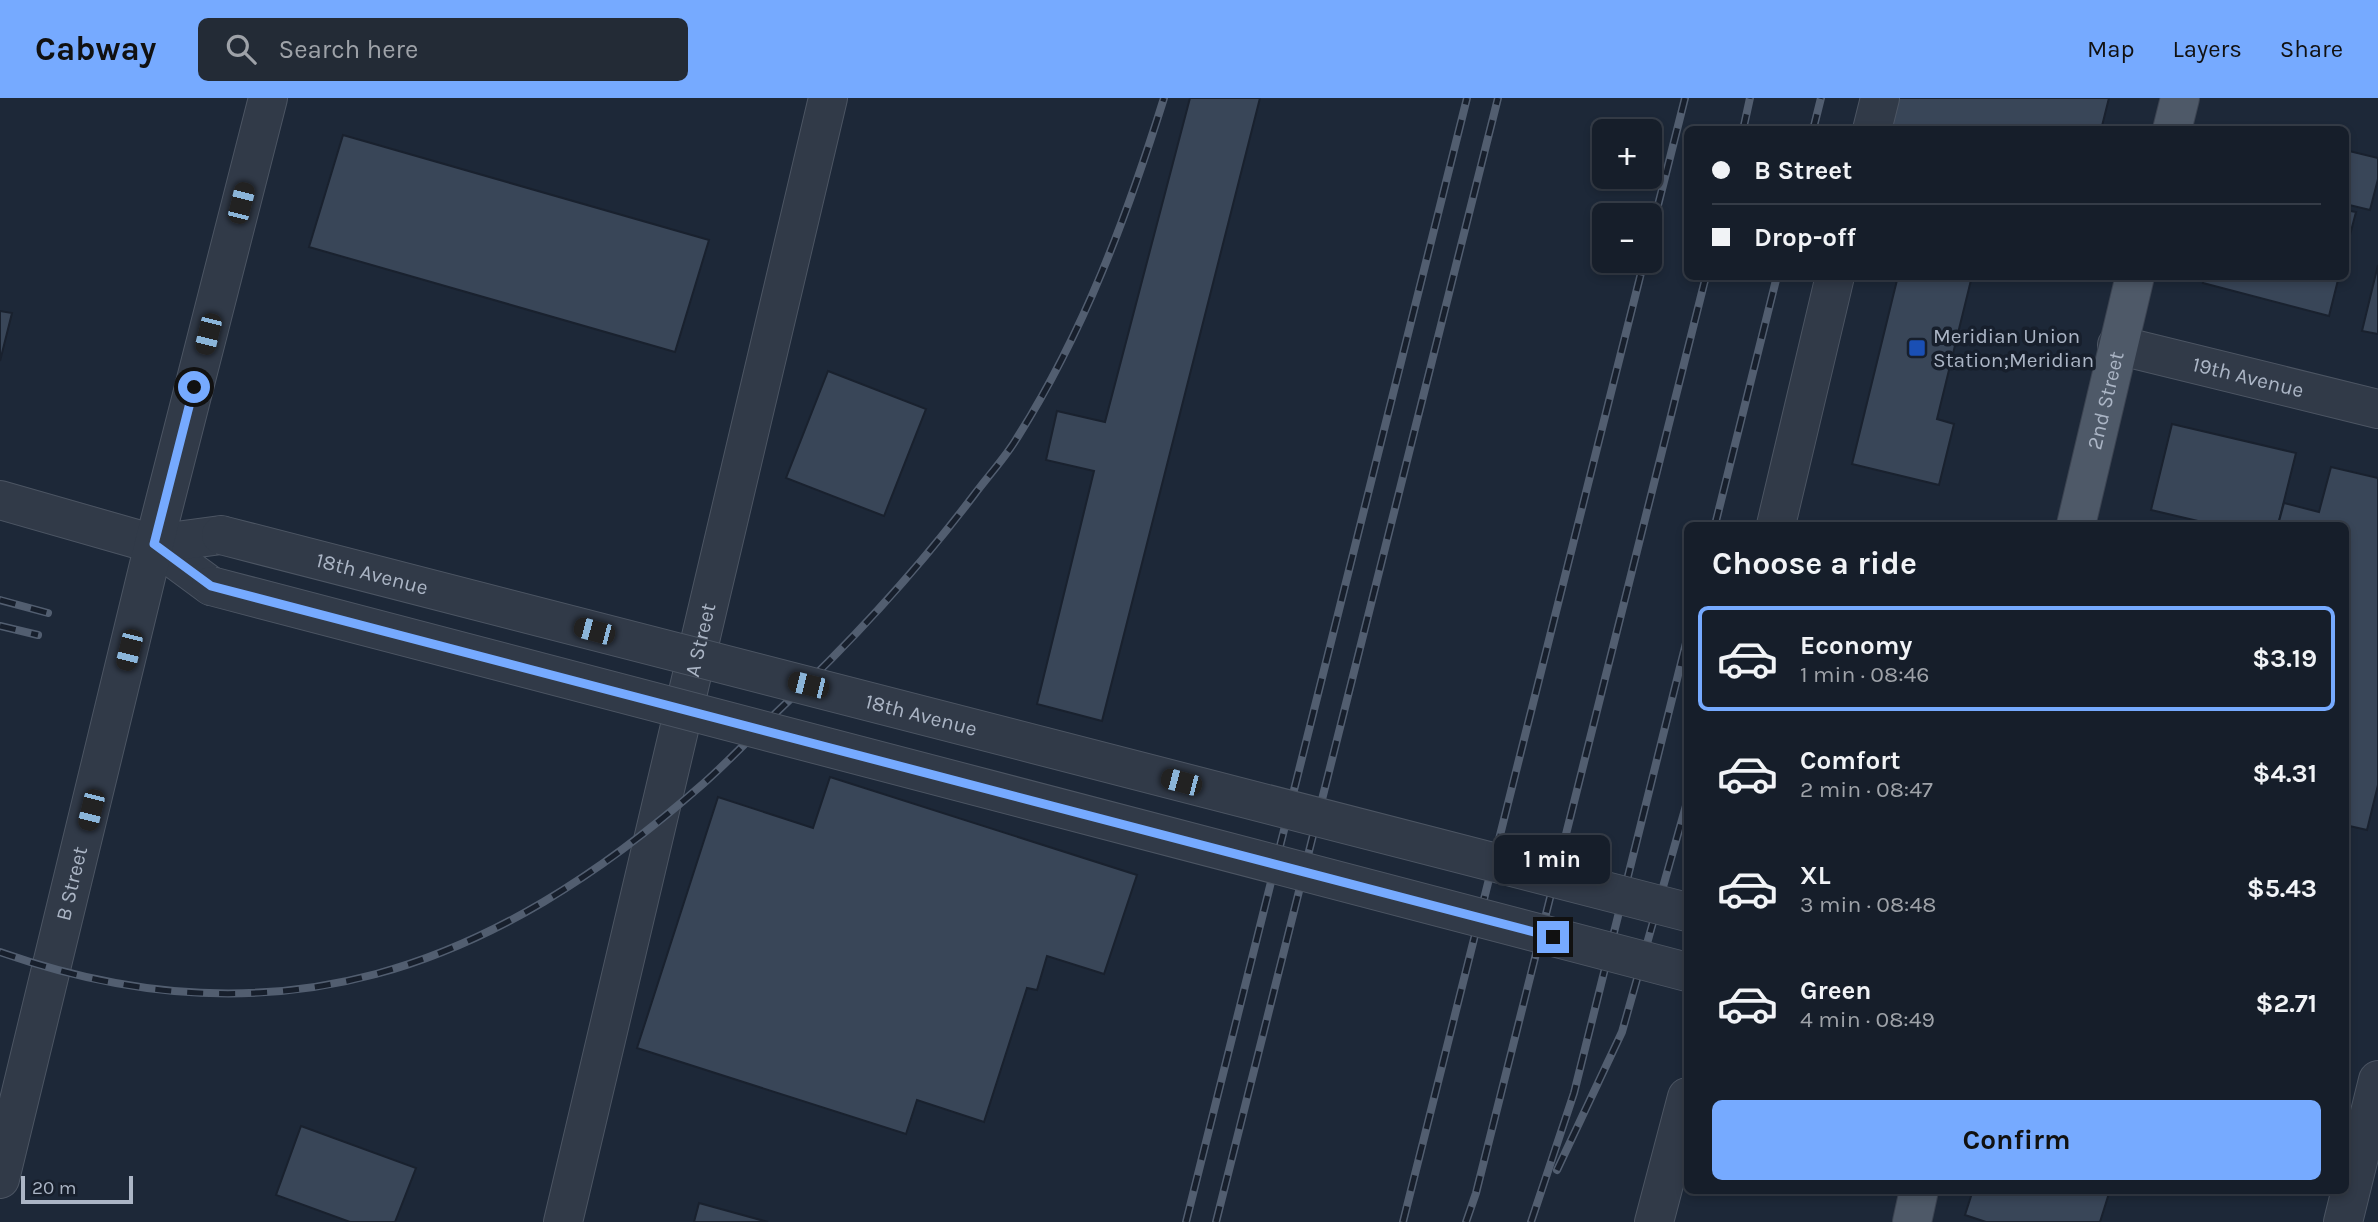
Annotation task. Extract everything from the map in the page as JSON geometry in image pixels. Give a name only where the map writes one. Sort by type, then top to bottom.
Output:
[{"type":"main road","points":[[2173,126],[2180,98]]},
{"type":"main road","name":"2nd Street","points":[[2077,522],[2134,280]]},
{"type":"main road","points":[[1912,1222],[1918,1194]]},
{"type":"street","name":"B Street","points":[[0,1179],[154,544],[268,98]]},
{"type":"street","name":"A Street","points":[[563,1222],[828,98]]},
{"type":"street","points":[[1873,126],[1880,98]]},
{"type":"street","points":[[1777,522],[1834,280]]},
{"type":"street","name":"19th Avenue","points":[[2117,345],[2378,409]]},
{"type":"street","name":"18th Avenue","points":[[0,500],[154,544],[211,586],[1684,971]]},
{"type":"street","name":"18th Avenue","points":[[154,544],[221,535],[1684,911]]},
{"type":"street","points":[[2349,1185],[2359,1123],[2378,1080]]},
{"type":"street","points":[[1654,1222],[1684,1108]]},
{"type":"street","points":[[2343,1222],[2348,1194]]},
{"type":"building","points":[[1190,98],[1260,98],[1102,721],[1037,704],[1094,471],[1046,460],[1057,411],[1105,422]]},
{"type":"building","points":[[1889,98],[2109,98],[2102,126],[1883,126]]},
{"type":"building","points":[[343,135],[709,240],[675,352],[309,247]]},
{"type":"building","points":[[2349,151],[2378,158],[2378,179],[2370,210],[2349,205]]},
{"type":"building","points":[[2349,211],[2356,212],[2349,239]]},
{"type":"building","points":[[2378,265],[2378,334],[2362,331]]},
{"type":"building","name":"Meridian Union Station;Meridian","points":[[1897,280],[1971,280],[1937,419],[1954,424],[1939,485],[1852,464]]},
{"type":"building","points":[[2204,280],[2338,280],[2329,316],[2203,283]]},
{"type":"building","points":[[0,311],[12,313],[0,361]]},
{"type":"building","points":[[828,371],[926,409],[884,516],[786,478]]},
{"type":"building","points":[[2172,424],[2296,453],[2279,522],[2202,522],[2151,510]]},
{"type":"building","points":[[2331,467],[2378,478],[2378,785],[2367,830],[2349,826],[2349,522],[2279,522],[2284,503],[2319,512]]},
{"type":"building","points":[[830,777],[1137,875],[1104,974],[1047,956],[1037,990],[1027,988],[984,1122],[917,1100],[906,1134],[637,1048],[718,797],[813,828]]},
{"type":"building","points":[[301,1126],[416,1168],[395,1222],[350,1222],[276,1195]]},
{"type":"building","points":[[1972,1194],[2109,1194],[2100,1222],[1986,1222],[1965,1215]]},
{"type":"building","points":[[699,1203],[768,1222],[694,1222]]},
{"type":"railway","points":[[0,952],[101,980],[197,993],[288,990],[376,974],[461,944],[543,902],[624,848],[714,774],[856,633],[929,552],[1007,453],[1041,398],[1083,315],[1119,229],[1164,98]]},
{"type":"railway","points":[[1186,1222],[1467,98]]},
{"type":"railway","points":[[1216,1222],[1498,98]]},
{"type":"railway","points":[[1659,203],[1685,98]]},
{"type":"railway","points":[[1744,126],[1750,98]]},
{"type":"railway","points":[[1814,126],[1821,98]]},
{"type":"railway","points":[[1403,1222],[1641,273]]},
{"type":"railway","points":[[1466,1222],[1476,1193],[1705,280]]},
{"type":"railway","points":[[1716,522],[1776,280]]},
{"type":"railway","points":[[0,600],[48,613]]},
{"type":"railway","points":[[0,626],[38,635]]},
{"type":"railway","points":[[1531,1222],[1574,1093],[1684,651]]},
{"type":"railway","points":[[1557,1170],[1622,1032],[1684,813]]},
{"type":"place","name":"Meridian Union Station;Meridian","points":[[1917,348]]},
{"type":"route","points":[[194,387],[154,544],[211,586],[1553,937]]}]
